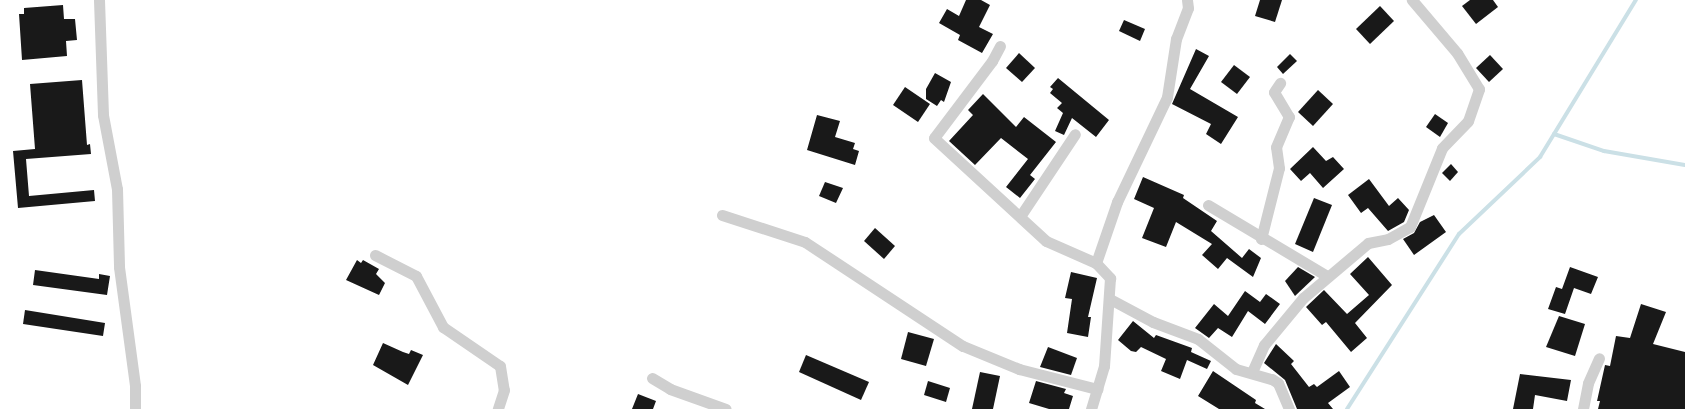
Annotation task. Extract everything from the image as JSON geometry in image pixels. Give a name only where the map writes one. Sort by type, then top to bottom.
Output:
[{"type":"street","points":[[99,0],[103,115],[117,189],[119,267],[135,386],[135,409]]},
{"type":"street","points":[[1096,263],[1117,202],[1166,97],[1176,39],[1188,8],[1187,0]]},
{"type":"street","points":[[1252,372],[1264,345],[1303,298],[1368,243],[1388,239],[1410,227],[1442,148],[1468,121],[1479,89],[1457,53],[1412,0]]},
{"type":"street","points":[[1000,46],[992,61],[934,138],[1021,215],[1046,241],[1096,263],[1110,278],[1104,366],[1091,409]]},
{"type":"street","points":[[1261,239],[1279,168],[1276,147],[1289,118],[1274,92],[1280,83]]},
{"type":"street","points":[[1021,215],[1075,134]]},
{"type":"street","points":[[1208,205],[1261,239],[1328,276]]},
{"type":"street","points":[[722,215],[805,242],[963,346],[1019,369],[1097,388]]},
{"type":"street","points":[[374,255],[416,276],[443,327],[500,366],[504,390],[498,409]]},
{"type":"street","points":[[1110,299],[1153,322],[1198,339],[1224,362],[1278,383],[1289,409]]},
{"type":"street","points":[[1582,409],[1599,358]]},
{"type":"street","points":[[652,378],[670,389],[726,409]]},
{"type":"building","points":[[966,0],[981,0],[990,5],[979,27],[993,34],[982,53],[958,40],[960,35],[939,23],[947,9],[959,16]]},
{"type":"building","points":[[1260,0],[1282,0],[1275,22],[1255,16]]},
{"type":"building","points":[[1470,0],[1493,0],[1498,7],[1476,24],[1462,6]]},
{"type":"building","points":[[63,5],[64,19],[75,19],[77,40],[66,41],[67,56],[22,60],[19,14],[24,14],[24,8]]},
{"type":"building","points":[[1380,6],[1394,21],[1370,44],[1356,29]]},
{"type":"building","points":[[1124,20],[1145,29],[1140,41],[1119,31]]},
{"type":"building","points":[[1196,49],[1209,56],[1190,89],[1238,117],[1221,144],[1206,134],[1211,124],[1172,104]]},
{"type":"building","points":[[1019,53],[1035,68],[1022,82],[1006,68]]},
{"type":"building","points":[[1290,54],[1297,61],[1283,74],[1277,67]]},
{"type":"building","points":[[1490,55],[1503,69],[1489,82],[1476,68]]},
{"type":"building","points":[[1234,65],[1250,77],[1237,94],[1221,82]]},
{"type":"building","points":[[935,73],[951,82],[944,102],[941,100],[937,106],[926,99],[926,89]]},
{"type":"building","points":[[1058,78],[1109,120],[1096,137],[1072,118],[1064,135],[1055,131],[1063,113],[1057,108],[1062,103],[1050,93],[1053,89],[1050,87]]},
{"type":"building","points":[[82,80],[87,145],[90,144],[91,154],[26,159],[29,196],[94,190],[95,201],[18,208],[13,151],[35,149],[30,84]]},
{"type":"building","points":[[905,87],[930,104],[918,122],[893,105]]},
{"type":"building","points":[[1318,90],[1333,104],[1313,126],[1298,112]]},
{"type":"building","points":[[983,94],[1016,127],[1024,117],[1056,142],[1030,175],[1035,179],[1020,198],[1006,187],[1028,159],[1001,138],[975,165],[949,141],[973,115],[968,110]]},
{"type":"building","points":[[1435,114],[1448,123],[1440,137],[1426,127]]},
{"type":"building","points":[[817,115],[840,121],[835,137],[855,143],[853,149],[859,151],[855,165],[807,150]]},
{"type":"building","points":[[1313,147],[1326,161],[1333,157],[1344,169],[1323,188],[1310,173],[1301,181],[1290,169]]},
{"type":"building","points":[[1451,164],[1458,172],[1450,181],[1442,173]]},
{"type":"building","points":[[1143,177],[1184,195],[1183,198],[1217,221],[1211,231],[1242,258],[1249,249],[1261,258],[1253,277],[1227,258],[1218,269],[1202,255],[1212,244],[1176,222],[1166,247],[1142,238],[1154,208],[1134,199]]},
{"type":"building","points":[[1369,179],[1389,206],[1398,198],[1409,210],[1404,222],[1388,231],[1368,208],[1361,213],[1348,195]]},
{"type":"building","points":[[825,182],[843,188],[836,203],[819,196]]},
{"type":"building","points":[[1314,198],[1332,205],[1313,252],[1295,244]]},
{"type":"building","points":[[1434,215],[1446,232],[1414,255],[1403,239],[1414,233],[1420,222]]},
{"type":"building","points":[[875,228],[895,246],[884,259],[864,241]]},
{"type":"building","points":[[1368,257],[1392,285],[1355,323],[1367,338],[1351,352],[1326,322],[1322,325],[1306,307],[1324,290],[1347,314],[1369,295],[1350,274]]},
{"type":"building","points":[[357,260],[361,263],[363,260],[379,269],[376,274],[385,283],[379,295],[346,280]]},
{"type":"building","points":[[1298,267],[1315,277],[1295,296],[1285,281]]},
{"type":"building","points":[[1570,267],[1598,277],[1591,294],[1574,288],[1565,314],[1548,309],[1556,287],[1562,289]]},
{"type":"building","points":[[35,270],[99,279],[99,274],[110,276],[107,295],[33,285]]},
{"type":"building","points":[[1071,272],[1097,278],[1088,317],[1091,317],[1088,337],[1067,333],[1072,299],[1065,298]]},
{"type":"building","points":[[1245,291],[1260,302],[1266,294],[1280,304],[1265,324],[1248,311],[1232,337],[1218,328],[1209,338],[1195,328],[1214,304],[1228,316]]},
{"type":"building","points":[[1641,304],[1666,312],[1653,344],[1685,352],[1685,409],[1598,409],[1600,401],[1597,401],[1605,365],[1610,366],[1616,336],[1630,338]]},
{"type":"building","points":[[25,310],[105,323],[103,336],[23,324]]},
{"type":"building","points":[[1559,316],[1585,324],[1575,356],[1546,347]]},
{"type":"building","points":[[1133,321],[1154,338],[1156,335],[1192,348],[1191,352],[1211,361],[1207,369],[1187,360],[1180,379],[1161,371],[1166,359],[1141,347],[1136,352],[1131,351],[1118,340]]},
{"type":"building","points":[[908,332],[934,339],[926,366],[901,359]]},
{"type":"building","points":[[383,343],[409,354],[411,350],[423,355],[408,385],[373,365]]},
{"type":"building","points":[[1276,344],[1294,361],[1291,364],[1309,387],[1314,384],[1317,387],[1339,371],[1350,387],[1328,403],[1333,409],[1297,409],[1285,380],[1264,363]]},
{"type":"building","points":[[1048,347],[1077,358],[1071,375],[1040,367]]},
{"type":"building","points":[[806,355],[869,382],[861,400],[799,372]]},
{"type":"building","points":[[1213,371],[1256,400],[1255,403],[1265,409],[1219,409],[1198,396]]},
{"type":"building","points":[[980,372],[1000,376],[993,409],[972,409]]},
{"type":"building","points":[[1520,374],[1571,380],[1567,401],[1535,395],[1533,409],[1513,409]]},
{"type":"building","points":[[928,381],[950,388],[946,402],[924,395]]},
{"type":"building","points":[[1036,381],[1066,389],[1064,393],[1073,396],[1069,409],[1049,409],[1029,403]]},
{"type":"building","points":[[638,394],[656,401],[653,409],[632,409]]},
{"type":"waterway","points":[[1347,409],[1459,234],[1540,157],[1636,0]]},
{"type":"waterway","points":[[1554,134],[1604,151],[1685,165]]}]
